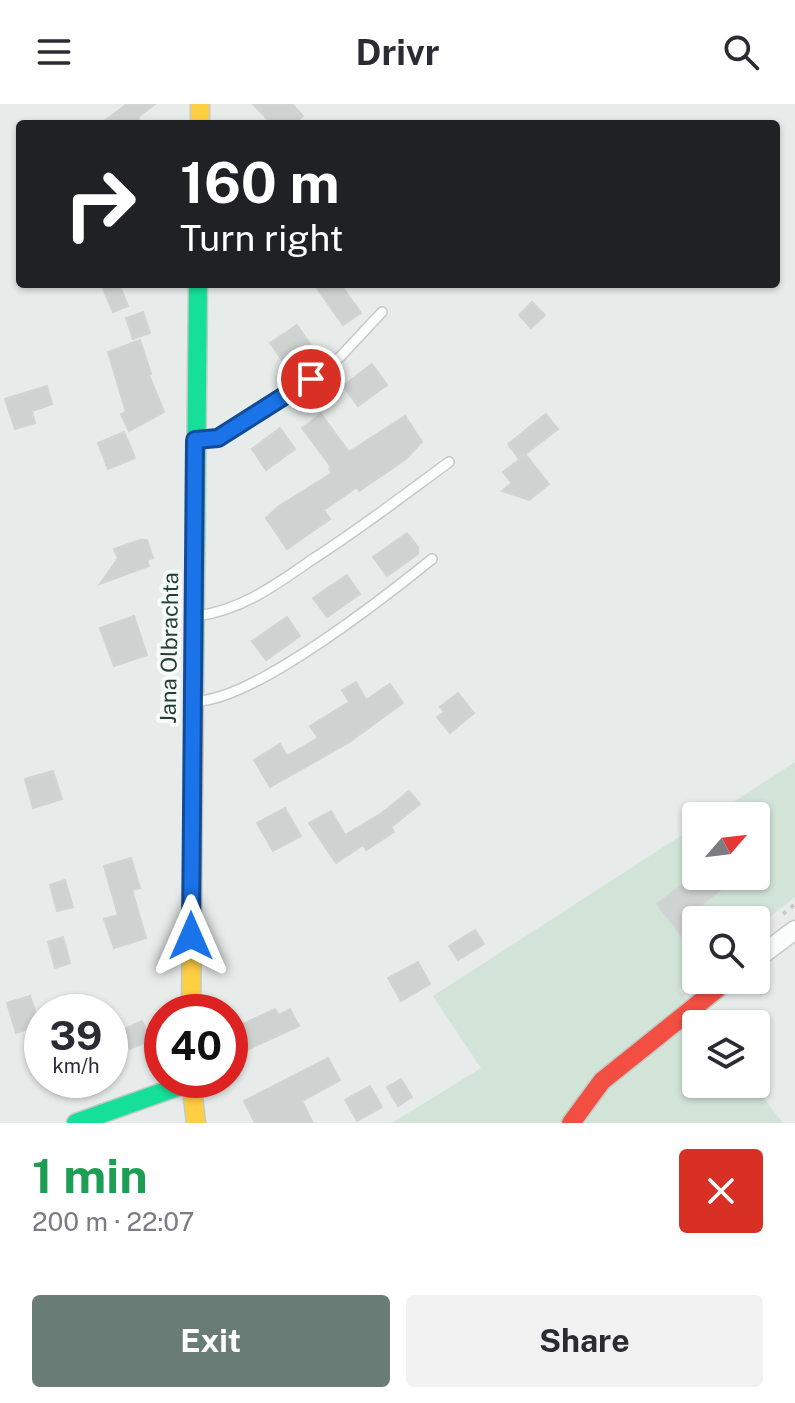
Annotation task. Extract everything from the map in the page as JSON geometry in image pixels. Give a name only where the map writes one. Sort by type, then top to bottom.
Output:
[{"type":"street","name":"Jana Olbrachta","points":[[191,994],[198,288]]},
{"type":"street","points":[[770,949],[795,930]]},
{"type":"street","points":[[571,1123],[602,1081],[711,994]]},
{"type":"street","points":[[76,1123],[144,1098]]},
{"type":"street","points":[[193,1098],[196,1123]]},
{"type":"lane","points":[[195,440],[218,438],[311,379],[340,357],[382,312]]},
{"type":"lane","points":[[194,616],[219,613],[259,595],[358,530],[449,462]]},
{"type":"lane","points":[[192,701],[207,700],[258,681],[346,623],[432,559]]},
{"type":"green space","points":[[795,762],[795,897],[770,917],[770,906],[682,906],[682,988],[679,990],[694,1010],[682,1010],[682,1098],[764,1098],[783,1123],[392,1123],[481,1068],[433,996],[682,835],[682,890],[770,890],[770,802],[734,802]]},
{"type":"building","points":[[127,104],[155,104],[138,117],[140,120],[105,120]]},
{"type":"building","points":[[253,104],[292,104],[303,116],[298,120],[268,120]]},
{"type":"building","points":[[103,288],[121,288],[128,306],[113,312]]},
{"type":"building","points":[[317,288],[343,288],[361,313],[343,325]]},
{"type":"building","points":[[532,302],[545,315],[531,328],[519,315]]},
{"type":"building","points":[[143,312],[150,333],[133,339],[126,318]]},
{"type":"building","points":[[297,325],[316,353],[290,371],[270,343]]},
{"type":"building","points":[[140,340],[149,375],[164,412],[129,431],[121,414],[126,412],[108,352]]},
{"type":"building","points":[[372,364],[387,385],[358,406],[343,386]]},
{"type":"building","points":[[47,386],[52,404],[32,411],[35,423],[15,429],[5,399]]},
{"type":"building","points":[[321,414],[349,452],[405,416],[422,442],[406,459],[324,510],[330,519],[287,549],[266,518],[279,506],[332,473],[331,467],[302,428]]},
{"type":"building","points":[[546,414],[558,429],[519,459],[508,444]]},
{"type":"building","points":[[280,428],[295,449],[266,470],[252,449]]},
{"type":"building","points":[[124,432],[135,458],[108,469],[98,443]]},
{"type":"building","points":[[526,455],[549,484],[529,500],[502,491],[512,483],[503,472]]},
{"type":"building","points":[[407,533],[418,547],[418,554],[387,576],[373,557]]},
{"type":"building","points":[[147,540],[153,558],[147,560],[149,566],[100,584],[118,558],[114,549]]},
{"type":"building","points":[[347,575],[360,594],[327,617],[313,598]]},
{"type":"building","points":[[134,616],[147,655],[114,666],[100,628]]},
{"type":"building","points":[[287,617],[300,636],[266,660],[252,641]]},
{"type":"building","points":[[356,682],[366,700],[390,684],[403,703],[348,743],[270,787],[254,760],[280,744],[287,756],[318,738],[310,726],[349,702],[342,690]]},
{"type":"building","points":[[458,693],[474,713],[450,733],[437,717],[444,712],[440,707]]},
{"type":"building","points":[[53,771],[62,799],[33,808],[25,779]]},
{"type":"building","points":[[409,791],[420,804],[391,827],[394,832],[366,850],[363,845],[336,863],[309,823],[331,811],[345,835],[382,813]]},
{"type":"building","points":[[285,808],[301,836],[273,851],[257,823]]},
{"type":"building","points":[[131,858],[140,888],[132,890],[146,938],[114,948],[104,919],[118,915],[104,866]]},
{"type":"building","points":[[65,880],[73,907],[57,911],[50,885]]},
{"type":"building","points":[[682,885],[682,890],[720,890],[702,904],[704,906],[682,906],[682,936],[657,904]]},
{"type":"building","points":[[475,930],[484,944],[458,960],[449,946]]},
{"type":"building","points":[[63,937],[70,963],[55,968],[48,942]]},
{"type":"building","points":[[418,962],[430,984],[401,1001],[388,978]]},
{"type":"building","points":[[24,998],[24,1030],[16,1033],[7,1003]]},
{"type":"building","points":[[275,1009],[279,1015],[290,1009],[299,1026],[248,1049],[248,1022]]},
{"type":"building","points":[[142,1021],[144,1043],[130,1049],[128,1027]]},
{"type":"building","points":[[328,1058],[340,1080],[302,1101],[313,1123],[255,1123],[244,1101]]},
{"type":"building","points":[[401,1079],[412,1097],[398,1106],[387,1087]]},
{"type":"building","points":[[370,1086],[382,1107],[357,1121],[345,1100]]},
{"type":"traffic: fast","points":[[194,691],[198,288]]},
{"type":"traffic: fast","points":[[76,1123],[146,1098]]},
{"type":"traffic: slow","points":[[200,104],[200,120]]},
{"type":"traffic: slow","points":[[191,994],[194,691]]},
{"type":"traffic: slow","points":[[193,1098],[196,1123]]},
{"type":"traffic: jam","points":[[571,1123],[602,1081],[711,994]]},
{"type":"route","points":[[191,936],[195,440],[218,438],[311,379]]}]
